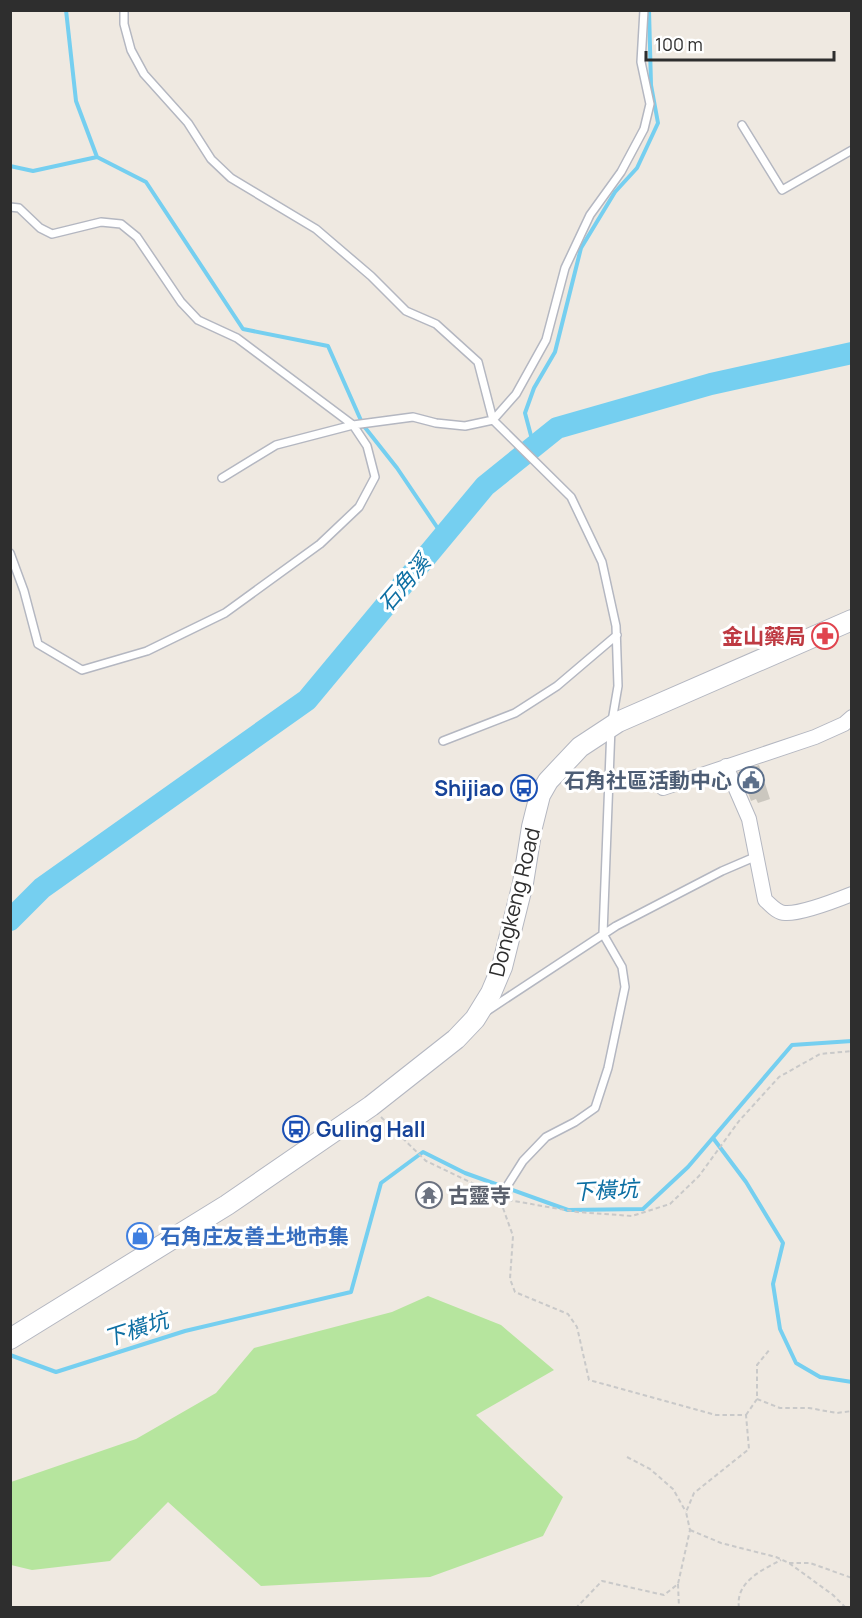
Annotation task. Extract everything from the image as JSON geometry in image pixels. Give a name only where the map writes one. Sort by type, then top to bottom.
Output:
[{"type":"street","name":"Dongkeng Road","points":[[10,1339],[227,1205],[371,1106],[456,1039],[475,1019],[491,993],[502,967],[523,884],[532,827],[540,795],[549,781],[580,747],[611,727],[852,620]]},
{"type":"street","points":[[663,788],[815,737],[844,724],[852,717]]},
{"type":"street","points":[[726,766],[749,819],[765,900],[774,909],[785,913],[822,905],[852,894]]},
{"type":"lane","points":[[124,10],[124,24],[131,50],[144,74],[188,123],[212,159],[231,178],[316,229],[371,276],[406,311],[436,324],[478,362],[493,420],[571,497],[602,562],[617,635],[618,686],[611,727],[603,934],[622,967],[626,987],[608,1068],[595,1108],[575,1122],[546,1137],[523,1161],[501,1197]]},
{"type":"lane","points":[[222,478],[276,445],[353,425],[413,417],[436,423],[465,426],[493,420],[516,394],[546,340],[565,268],[590,215],[621,172],[644,129],[651,104],[641,62],[644,10]]},
{"type":"lane","points":[[742,125],[783,190],[852,150]]},
{"type":"lane","points":[[10,207],[19,208],[40,228],[51,234],[101,222],[121,224],[137,237],[181,302],[198,320],[237,338],[353,425],[367,446],[375,477],[359,507],[320,544],[225,613],[147,651],[82,670],[38,644],[24,591],[10,554]]},
{"type":"lane","points":[[443,741],[515,713],[557,686],[617,635]]},
{"type":"lane","points":[[475,1019],[616,926],[722,871],[757,856]]},
{"type":"path","points":[[371,1106],[426,1161],[501,1197],[577,1212],[632,1216],[670,1204],[699,1176],[739,1121],[779,1077],[820,1054],[852,1052]]},
{"type":"path","points":[[501,1197],[513,1236],[510,1279],[515,1292],[568,1314],[578,1328],[589,1380],[716,1415],[746,1415]]},
{"type":"path","points":[[686,1512],[694,1493],[749,1449],[746,1415],[757,1399],[757,1365],[770,1349]]},
{"type":"path","points":[[757,1399],[780,1408],[809,1408],[837,1413],[852,1411]]},
{"type":"path","points":[[627,1457],[650,1469],[673,1489],[686,1512],[690,1530],[678,1584],[679,1608]]},
{"type":"path","points":[[690,1530],[721,1543],[789,1563],[833,1595],[846,1608]]},
{"type":"path","points":[[739,1608],[738,1601],[746,1582],[781,1560]]},
{"type":"path","points":[[789,1563],[810,1563],[852,1578]]},
{"type":"path","points":[[576,1608],[602,1581],[664,1595],[678,1584]]},
{"type":"green space","points":[[428,1296],[501,1325],[554,1370],[476,1415],[563,1497],[543,1536],[430,1577],[261,1586],[168,1502],[110,1561],[32,1570],[11,1565],[11,1482],[136,1439],[216,1393],[254,1348],[392,1312]]},
{"type":"building","name":"石角社區活動中心","points":[[759,765],[770,799],[758,803],[756,799],[751,801],[742,776],[738,772]]},
{"type":"waterway","points":[[66,10],[76,101],[97,157],[146,182],[243,329],[328,346],[363,425],[397,468],[443,536]]},
{"type":"waterway","points":[[534,447],[525,413],[534,388],[555,352],[581,248],[615,192],[637,168],[658,123],[651,85],[649,10]]},
{"type":"waterway","points":[[10,166],[33,171],[97,157]]},
{"type":"waterway","name":"石角溪","points":[[10,920],[42,888],[307,700],[485,486],[557,428],[711,384],[852,353]]},
{"type":"waterway","name":"下橫坑","points":[[10,1355],[56,1372],[185,1331],[351,1292],[381,1183],[423,1152],[465,1173],[568,1210],[643,1209],[688,1167],[792,1045],[852,1041]]},
{"type":"waterway","points":[[713,1138],[746,1182],[783,1243],[773,1284],[780,1329],[796,1363],[820,1377],[852,1382]]},
{"type":"place","name":"金山藥局","points":[[825,636]]},
{"type":"place","name":"石角社區活動中心","points":[[751,780]]},
{"type":"place","name":"Shijiao","points":[[524,788]]},
{"type":"place","name":"Guling Hall","points":[[296,1129]]},
{"type":"place","name":"古靈寺","points":[[429,1195]]},
{"type":"place","name":"石角庄友善土地市集","points":[[140,1236]]}]
